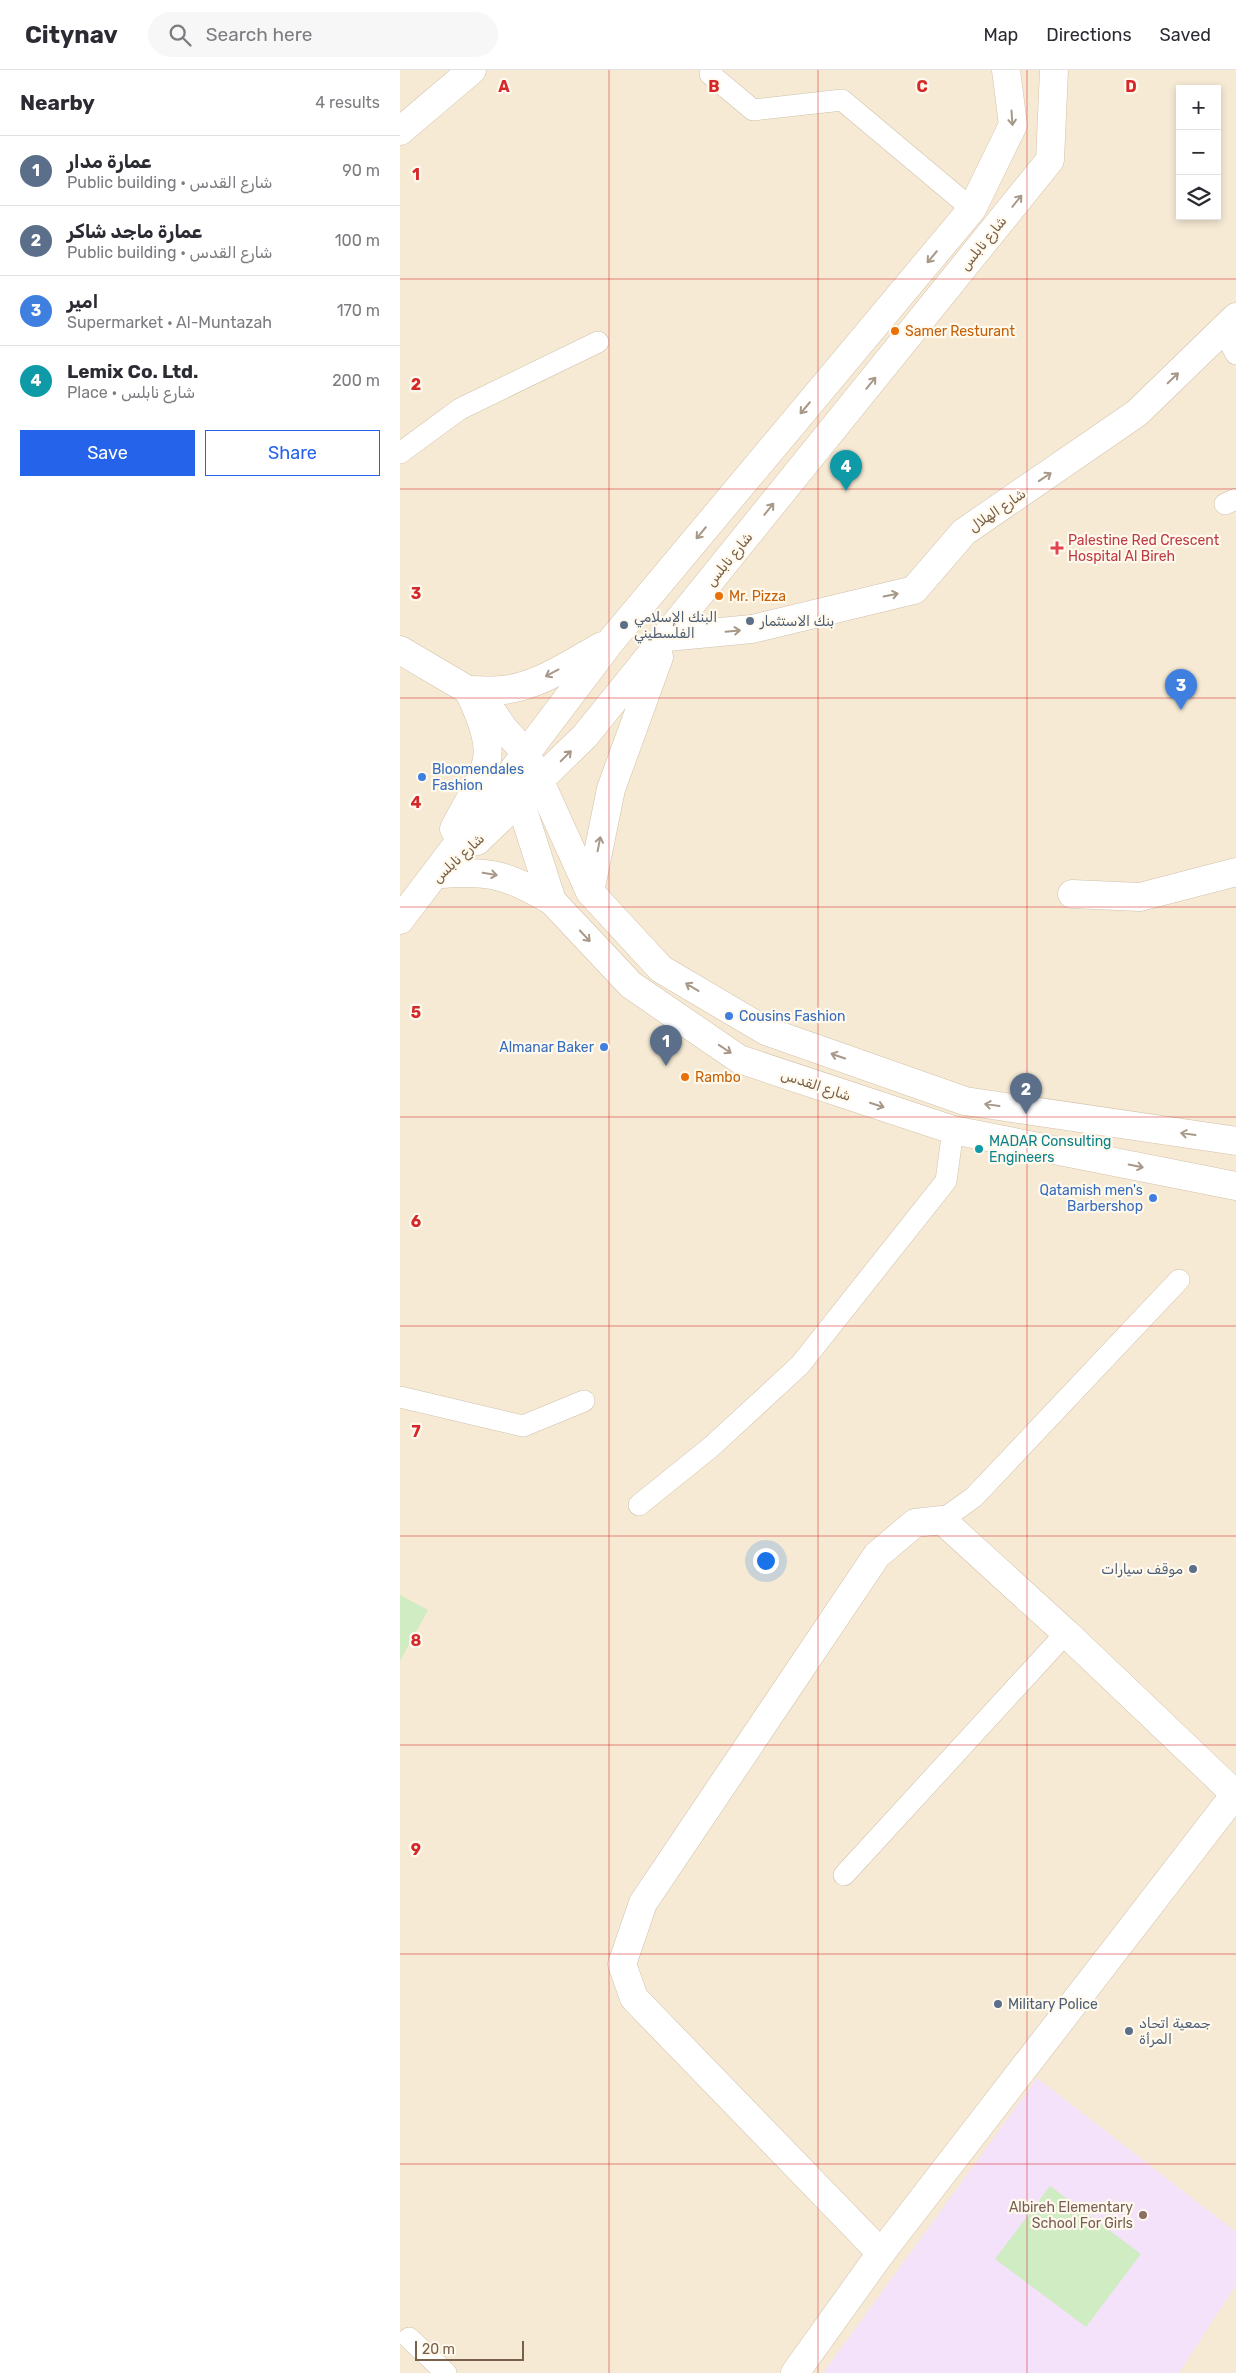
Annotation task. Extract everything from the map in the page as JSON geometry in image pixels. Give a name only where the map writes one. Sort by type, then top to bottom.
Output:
[{"type":"main road","points":[[400,131],[472,70]]},
{"type":"main road","name":"شارع نابلس","points":[[433,881],[611,641],[972,208],[1013,125],[1006,70]]},
{"type":"main road","name":"شارع نابلس","points":[[433,881],[540,782],[585,736],[667,637],[1050,160],[1054,70]]},
{"type":"main road","name":"شارع الهلال","points":[[667,637],[752,629],[914,590],[964,532],[1136,413],[1229,324]]},
{"type":"main road","points":[[590,892],[610,789],[667,637]]},
{"type":"main road","points":[[468,690],[503,690],[524,685],[547,676],[611,641]]},
{"type":"main road","points":[[400,650],[468,690],[489,707],[504,730],[527,754],[590,892],[661,969],[766,1031],[965,1101],[1236,1141]]},
{"type":"main road","points":[[400,920],[433,881],[486,765],[486,733],[468,690]]},
{"type":"main road","points":[[520,801],[527,754]]},
{"type":"main road","name":"شارع القدس","points":[[520,801],[552,901],[631,985],[739,1059],[953,1130],[1236,1186]]},
{"type":"main road","points":[[433,881],[470,871],[493,873],[519,882],[552,901]]},
{"type":"main road","points":[[1072,894],[1140,897],[1236,872]]},
{"type":"main road","points":[[795,2373],[881,2253],[1236,1794],[1066,1633],[942,1520],[915,1523],[876,1555],[643,1903],[622,1964],[634,1998],[881,2253]]},
{"type":"lane","points":[[712,70],[710,74],[753,110],[842,100],[972,208]]},
{"type":"lane","points":[[1229,324],[1236,354]]},
{"type":"lane","points":[[400,454],[460,409],[598,342]]},
{"type":"lane","points":[[639,1505],[711,1446],[800,1365],[946,1181],[953,1130]]},
{"type":"lane","points":[[942,1520],[974,1497],[1179,1280]]},
{"type":"lane","points":[[400,1397],[523,1426],[584,1401]]},
{"type":"lane","points":[[844,1875],[1066,1633]]},
{"type":"lane","points":[[409,2338],[446,2373]]},
{"type":"shaded area","points":[[400,70],[1236,70],[1236,2373],[400,2373]]},
{"type":"shaded area","points":[[1037,2078],[1236,2232],[1236,2285],[1179,2373],[823,2373]]},
{"type":"green space","points":[[400,1595],[428,1610],[400,1661]]},
{"type":"green space","points":[[1050,2186],[1141,2254],[1086,2327],[995,2259]]},
{"type":"place","name":"Samer Resturant","points":[[895,331]]},
{"type":"place","name":"Lemix Co. Ltd.","points":[[846,491]]},
{"type":"place","name":"Palestine Red Crescent Hospital Al Bireh","points":[[1057,548]]},
{"type":"place","name":"Mr. Pizza","points":[[719,596]]},
{"type":"place","name":"بنك الاستثمار","points":[[750,621]]},
{"type":"place","name":"البنك الإسلامي الفلسطيني","points":[[624,625]]},
{"type":"place","name":"امير","points":[[1181,710]]},
{"type":"place","name":"Bloomendales Fashion","points":[[422,777]]},
{"type":"place","name":"Cousins Fashion","points":[[729,1016]]},
{"type":"place","name":"Almanar Baker","points":[[604,1047]]},
{"type":"place","name":"عمارة مدار","points":[[666,1066]]},
{"type":"place","name":"Rambo","points":[[685,1077]]},
{"type":"place","name":"عمارة ماجد شاكر","points":[[1026,1114]]},
{"type":"place","name":"MADAR Consulting Engineers","points":[[979,1149]]},
{"type":"place","name":"Qatamish men's Barbershop","points":[[1153,1198]]},
{"type":"place","name":"موقف سيارات","points":[[1193,1569]]},
{"type":"place","name":"Military Police","points":[[998,2004]]},
{"type":"place","name":"جمعية اتحاد المرأة","points":[[1129,2031]]},
{"type":"place","name":"Albireh Elementary School For Girls","points":[[1143,2215]]}]
